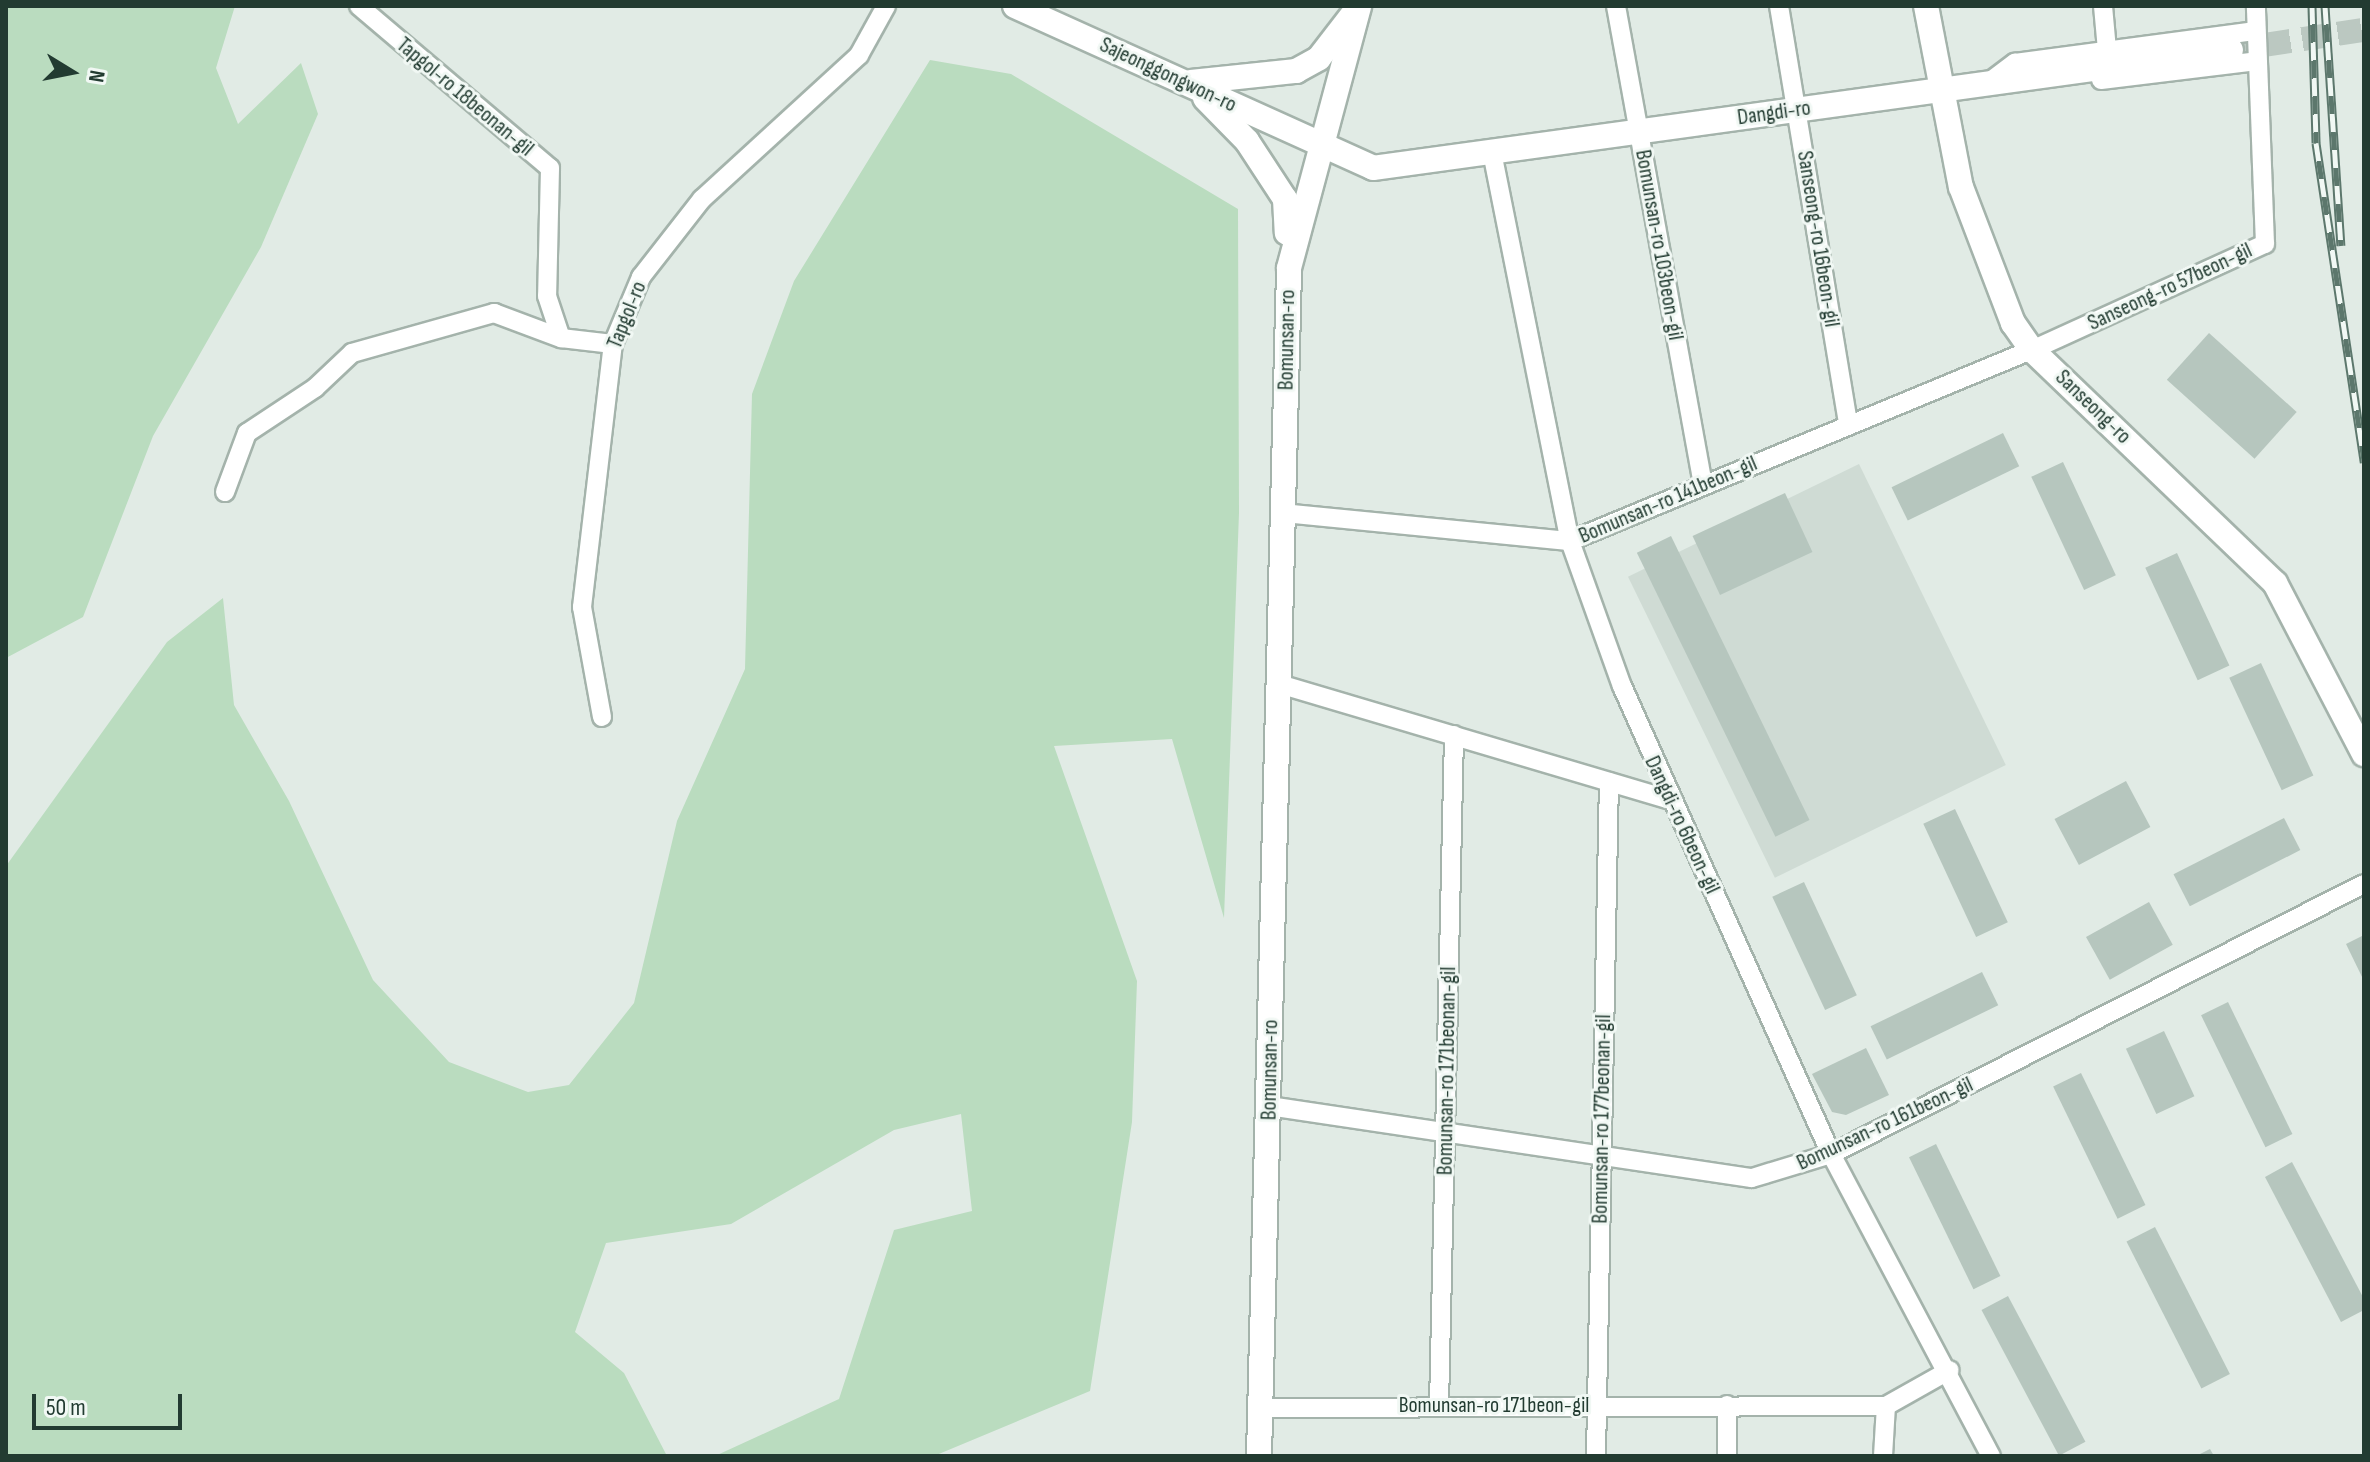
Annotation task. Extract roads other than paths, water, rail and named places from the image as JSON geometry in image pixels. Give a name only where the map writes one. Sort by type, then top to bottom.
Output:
[{"type":"main road","name":"Sajeonggongwon-ro","points":[[1015,6],[1189,82],[1320,147]]},
{"type":"main road","points":[[1189,82],[1296,71],[1319,58],[1359,6]]},
{"type":"main road","name":"Bomunsan-ro","points":[[1259,1456],[1289,268],[1359,6]]},
{"type":"main road","name":"Sanseong-ro","points":[[1926,6],[1961,187],[2013,323],[2032,350],[2275,583],[2364,754]]},
{"type":"main road","name":"Dangdi-ro","points":[[1320,147],[1373,168],[2231,50]]},
{"type":"main road","points":[[1189,82],[1247,141],[1285,199],[1289,268]]},
{"type":"street","name":"Tapgol-ro 18beonan-gil","points":[[359,6],[550,168],[547,296],[561,338]]},
{"type":"street","name":"Tapgol-ro","points":[[602,717],[582,607],[613,344],[641,277],[702,199],[859,55],[886,6]]},
{"type":"street","name":"Bomunsan-ro 103beon-gil","points":[[1616,6],[1703,485]]},
{"type":"street","name":"Sanseong-ro 16beon-gil","points":[[1779,6],[1848,425]]},
{"type":"street","points":[[2103,6],[2107,50]]},
{"type":"street","name":"Sanseong-ro 57beon-gil","points":[[2032,350],[2265,244],[2256,6]]},
{"type":"street","points":[[1987,84],[2015,63],[2256,31]]},
{"type":"street","points":[[1987,84],[2019,89],[2257,61]]},
{"type":"street","name":"Dangdi-ro 6beon-gil","points":[[1492,152],[1570,541],[1667,799],[1831,1154],[1950,1370],[1991,1456]]},
{"type":"street","points":[[225,492],[247,433],[315,388],[352,353],[494,313],[561,338],[613,344]]},
{"type":"street","name":"Bomunsan-ro 141beon-gil","points":[[1283,513],[1570,541],[2032,350]]},
{"type":"street","points":[[1279,684],[1667,799]]},
{"type":"street","name":"Bomunsan-ro 171beonan-gil","points":[[1439,1406],[1454,735]]},
{"type":"street","name":"Bomunsan-ro 177beonan-gil","points":[[1596,1456],[1609,782]]},
{"type":"street","name":"Bomunsan-ro 161beon-gil","points":[[1269,1106],[1752,1178],[1831,1154],[2364,884]]},
{"type":"street","name":"Bomunsan-ro 171beon-gil","points":[[1262,1408],[1886,1406],[1950,1370]]},
{"type":"street","points":[[1727,1405],[1727,1456]]},
{"type":"street","points":[[1883,1456],[1886,1406]]},
{"type":"tunnel","points":[[2231,50],[2364,30]]},
{"type":"railway","points":[[2312,6],[2316,143],[2364,462]]},
{"type":"railway","points":[[2325,6],[2341,245]]}]
